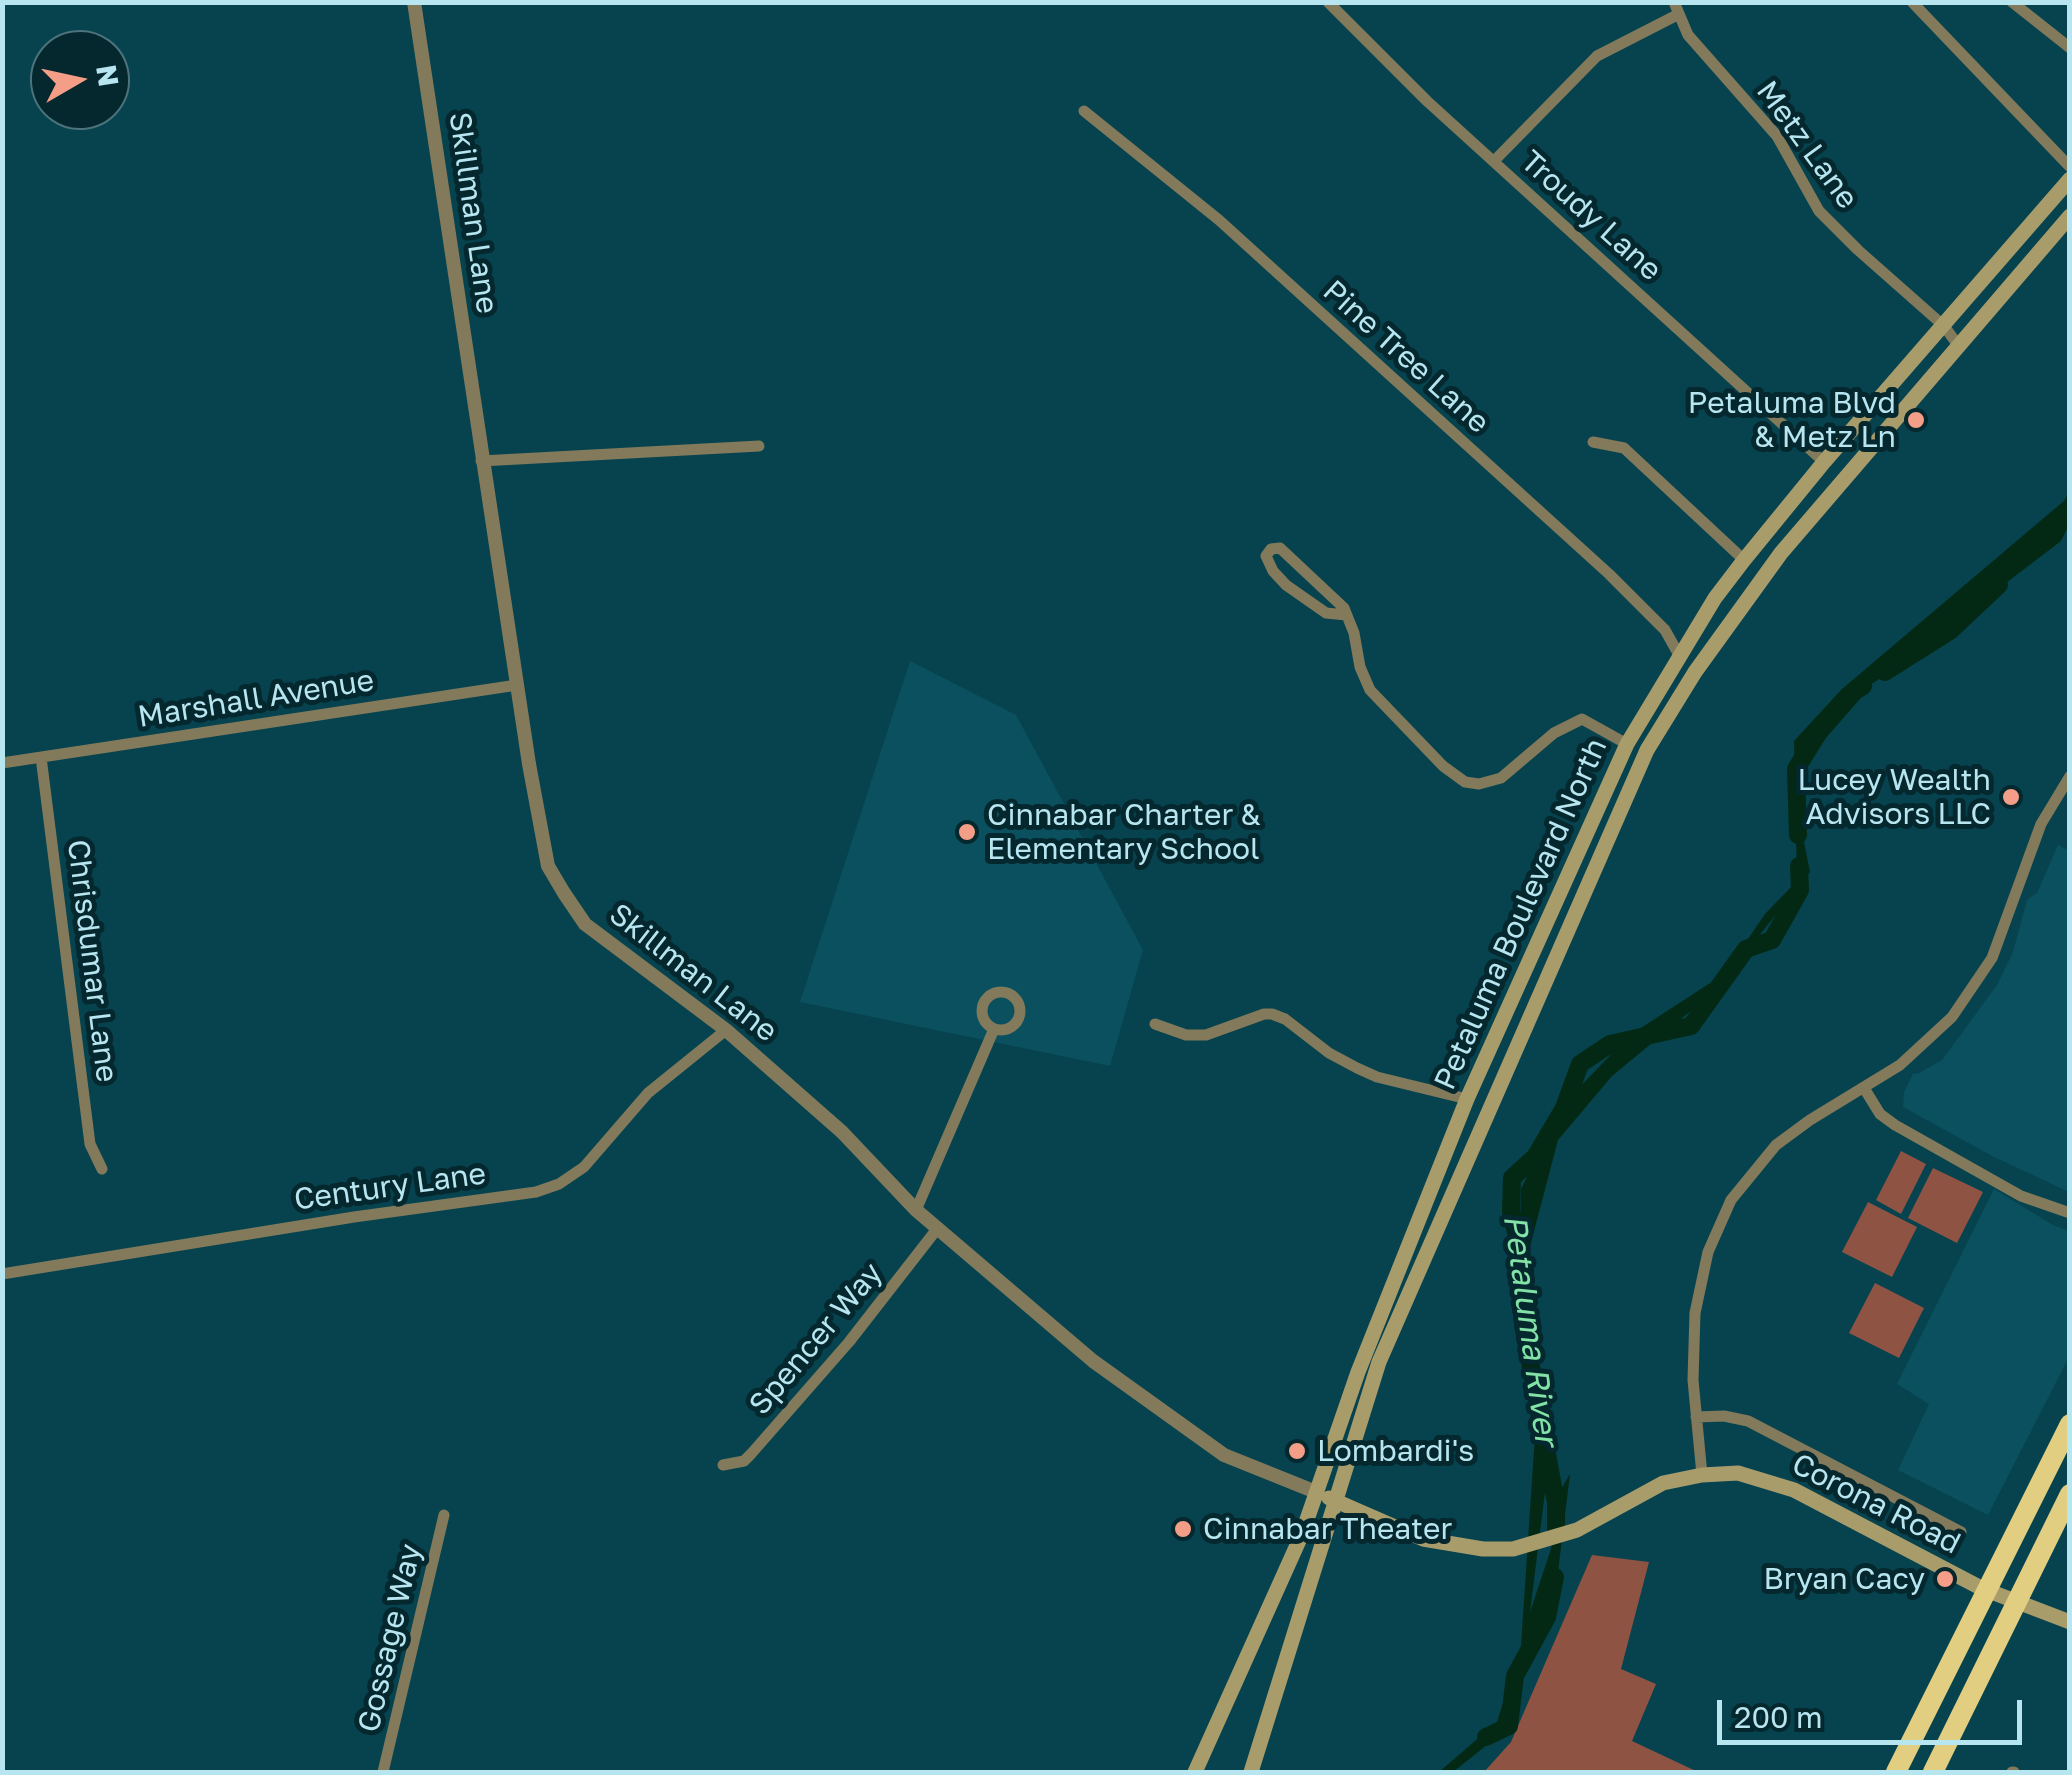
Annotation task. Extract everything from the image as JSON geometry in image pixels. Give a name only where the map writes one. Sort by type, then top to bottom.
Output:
[{"type":"highway","points":[[1896,1772],[2070,1424]]},
{"type":"highway","points":[[1933,1772],[2070,1494]]},
{"type":"main road","name":"Petaluma Boulevard North","points":[[1195,1772],[1258,1636],[1467,1099],[1627,744],[1679,655],[1744,560],[2070,179]]},
{"type":"main road","name":"Petaluma Boulevard North","points":[[1251,1772],[1368,1392],[1400,1308],[1647,750],[1695,672],[1781,553],[2070,216]]},
{"type":"main road","name":"Corona Road","points":[[1316,1492],[1424,1539],[1482,1549],[1513,1549],[1577,1530],[1663,1483],[1702,1475],[1738,1474],[1784,1486],[1981,1588],[2068,1622]]},
{"type":"street","name":"Skillman Lane","points":[[414,2],[517,685],[548,866],[564,894],[585,924],[726,1030],[842,1132],[936,1229],[1091,1360],[1224,1455],[1316,1492]]},
{"type":"street","name":"Troudy Lane","points":[[1328,2],[1427,102],[1824,462]]},
{"type":"street","points":[[1912,2],[2070,166]]},
{"type":"street","points":[[2012,2],[2070,48]]},
{"type":"street","points":[[1494,160],[1597,56],[1676,8]]},
{"type":"street","name":"Metz Lane","points":[[1676,8],[1688,35],[1777,136],[1819,210],[1944,326],[1958,346]]},
{"type":"street","name":"Pine Tree Lane","points":[[1084,111],[1219,220],[1609,574],[1665,630],[1679,655]]},
{"type":"street","points":[[1593,442],[1624,448],[1744,560]]},
{"type":"street","points":[[481,461],[759,446]]},
{"type":"street","points":[[1346,615],[1326,613],[1286,585],[1272,571],[1266,556],[1271,548],[1280,548],[1329,591],[1346,615],[1370,690],[1443,766],[1464,782],[1479,784],[1501,778],[1572,721],[1591,721],[1627,744]]},
{"type":"street","name":"Marshall Avenue","points":[[2,763],[517,685]]},
{"type":"street","name":"Chrisdumar Lane","points":[[41,757],[90,1144],[102,1168]]},
{"type":"street","points":[[1702,1475],[1693,1380],[1695,1313],[1708,1252],[1731,1200],[1776,1145],[1900,1066],[1936,1034],[1980,979],[2000,940],[2041,824],[2070,776]]},
{"type":"street","points":[[1155,1024],[1186,1035],[1206,1035],[1272,1014],[1285,1019],[1329,1053],[1367,1073],[1467,1099]]},
{"type":"street","points":[[916,1210],[994,1029]]},
{"type":"street","name":"Century Lane","points":[[2,1274],[536,1192],[559,1184],[584,1167],[648,1093],[726,1030]]},
{"type":"street","points":[[1864,1088],[1888,1120],[1942,1154],[2021,1196],[2070,1213]]},
{"type":"street","name":"Spencer Way","points":[[723,1465],[744,1461],[760,1444],[849,1342],[936,1229]]},
{"type":"street","points":[[1696,1417],[1724,1416],[1748,1421],[1962,1532]]},
{"type":"street","name":"Gossage Way","points":[[384,1772],[444,1515]]},
{"type":"shaded area","points":[[2069,489],[2069,525],[2061,541],[1884,676],[1836,707],[1802,748],[1803,837],[1810,872],[1758,937],[1738,972],[1612,1076],[1558,1140],[1527,1258],[1530,1333],[1550,1452],[1530,1612],[1551,1549],[1560,1491],[1570,1474],[1556,1588],[1525,1657],[1507,1729],[1453,1772],[1439,1772],[1497,1722],[1521,1646],[1537,1404],[1519,1280],[1521,1189],[1563,1104],[1630,1035],[1724,974],[1765,914],[1797,881],[1794,741],[1842,689],[2065,500]]},
{"type":"shaded area","name":"Cinnabar Charter & Elementary School","points":[[910,661],[1016,715],[1143,950],[1110,1066],[800,1002]]},
{"type":"shaded area","points":[[2058,845],[2070,851],[2069,1192],[1994,1157],[1903,1107],[1904,1092],[1913,1074],[1942,1060],[1997,985],[2013,952],[2027,900],[2037,893]]},
{"type":"shaded area","points":[[1901,1151],[1926,1164],[1901,1214],[1876,1200]]},
{"type":"shaded area","points":[[1933,1168],[1983,1192],[1957,1243],[1908,1218]]},
{"type":"shaded area","points":[[1994,1189],[2069,1231],[2070,1355],[1988,1515],[1898,1470],[1929,1404],[1897,1384]]},
{"type":"shaded area","points":[[1868,1202],[1917,1227],[1892,1277],[1842,1252]]},
{"type":"shaded area","points":[[1875,1283],[1924,1308],[1899,1358],[1849,1333]]},
{"type":"shaded area","points":[[1592,1555],[1649,1562],[1621,1669],[1656,1684],[1632,1741],[1698,1772],[1484,1772],[1511,1742]]},
{"type":"waterway","name":"Petaluma River","points":[[1885,672],[1950,631],[1999,585]]},
{"type":"waterway","name":"Petaluma River","points":[[1798,835],[1796,769],[1819,732],[1863,686]]},
{"type":"waterway","name":"Petaluma River","points":[[1556,1536],[1556,1503],[1523,1323],[1525,1270],[1511,1211],[1512,1178],[1535,1157],[1564,1108],[1580,1064],[1610,1044],[1691,1026],[1746,949],[1772,940],[1800,890],[1799,866]]},
{"type":"waterway","name":"Petaluma River","points":[[1486,1737],[1509,1726],[1515,1676],[1547,1617],[1555,1577]]},
{"type":"place","name":"Petaluma Blvd & Metz Ln","points":[[1916,420]]},
{"type":"place","name":"Lucey Wealth Advisors LLC","points":[[2011,797]]},
{"type":"place","name":"Cinnabar Charter & Elementary School","points":[[967,832]]},
{"type":"place","name":"Lombardi's","points":[[1297,1451]]},
{"type":"place","name":"Cinnabar Theater","points":[[1183,1529]]},
{"type":"place","name":"Bryan Cacy","points":[[1945,1579]]}]
